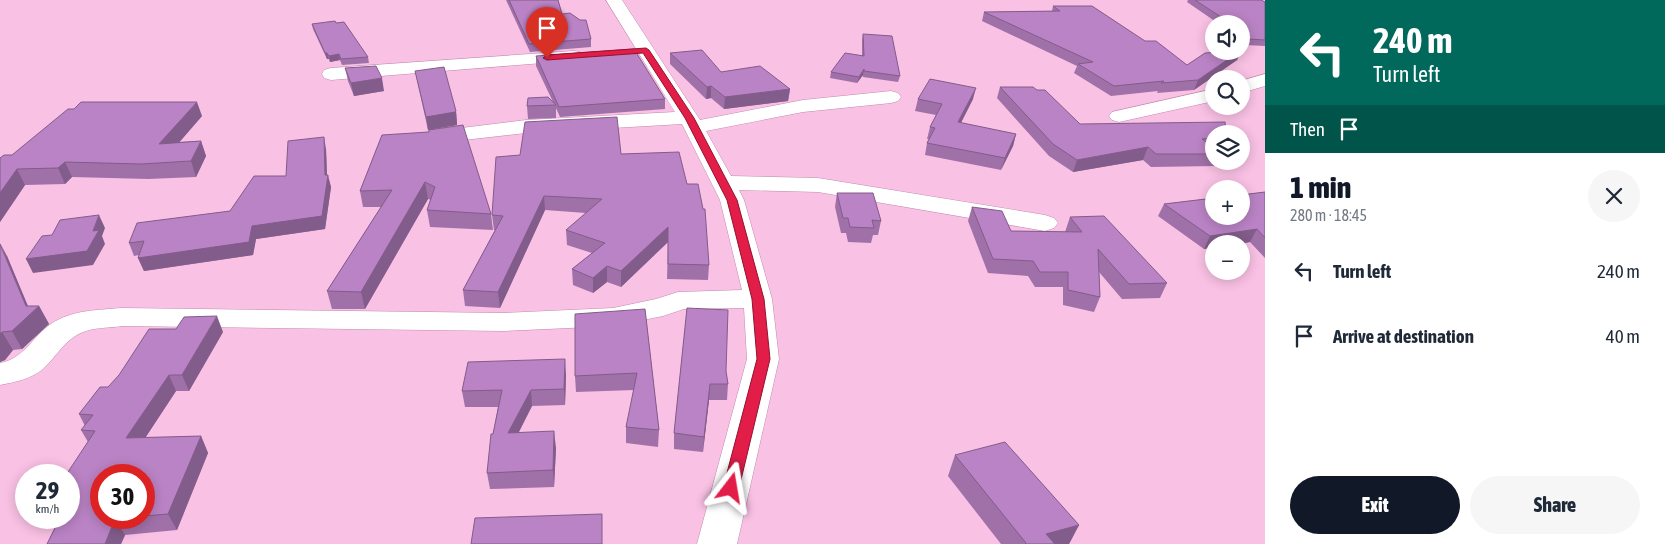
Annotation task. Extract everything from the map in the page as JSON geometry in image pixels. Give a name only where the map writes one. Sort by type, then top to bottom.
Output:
[{"type":"street","points":[[614,0],[630,22],[636,51],[692,123],[732,200],[758,299],[763,359],[717,544]]},
{"type":"street","points":[[331,74],[586,55]]},
{"type":"street","points":[[1250,84],[1265,80]]},
{"type":"street","points":[[1119,116],[1205,97]]},
{"type":"street","points":[[412,141],[501,128],[692,123],[803,106],[891,98]]},
{"type":"street","points":[[723,182],[818,185],[1045,223]]},
{"type":"street","points":[[0,374],[18,372],[32,363],[51,340],[71,326],[94,320],[122,317],[504,322],[614,317],[663,307],[678,301],[694,299],[758,299]]},
{"type":"building","points":[[509,0],[558,0],[562,14],[570,13],[580,20],[586,20],[591,39],[529,44]]},
{"type":"building","points":[[1195,0],[1261,0],[1265,2],[1265,40],[1250,39],[1250,15],[1218,15]]},
{"type":"building","points":[[1053,6],[1092,6],[1145,41],[1156,41],[1187,65],[1205,53],[1205,60],[1227,60],[1212,70],[1205,70],[1205,75],[1198,80],[1114,86],[1078,64],[1093,62],[984,12],[1060,11]]},
{"type":"building","points":[[335,21],[336,23],[344,22],[368,57],[341,59],[339,54],[329,56],[325,53],[312,24]]},
{"type":"building","points":[[863,34],[892,36],[900,76],[864,71],[864,69],[859,77],[831,72],[845,53],[864,56]]},
{"type":"building","points":[[634,49],[665,99],[559,107],[536,56]]},
{"type":"building","points":[[702,50],[721,72],[760,66],[790,89],[725,97],[711,86],[707,87],[670,53]]},
{"type":"building","points":[[376,66],[382,78],[351,83],[345,68]]},
{"type":"building","points":[[444,67],[456,111],[426,117],[415,71]]},
{"type":"building","points":[[930,79],[976,88],[958,122],[1016,134],[1005,158],[927,143],[935,128],[930,127],[942,104],[918,99]]},
{"type":"building","points":[[1000,87],[1033,87],[1037,90],[1045,90],[1080,124],[1225,122],[1225,125],[1205,125],[1205,139],[1202,139],[1205,141],[1205,154],[1156,154],[1148,147],[1077,160],[1053,144]]},
{"type":"building","points":[[548,97],[556,105],[527,106],[528,98]]},
{"type":"building","points":[[81,102],[197,102],[159,144],[201,141],[191,161],[141,164],[65,162],[58,168],[17,169],[0,193],[0,158],[4,155],[12,155],[68,109],[74,109]]},
{"type":"building","points":[[617,117],[621,154],[679,152],[687,184],[698,184],[703,209],[705,209],[709,265],[668,264],[668,227],[621,271],[607,266],[593,278],[572,269],[605,243],[566,230],[602,199],[544,196],[498,292],[463,290],[503,216],[492,215],[496,157],[520,155],[525,122]]},
{"type":"building","points":[[463,125],[491,214],[427,210],[435,187],[425,182],[361,292],[327,291],[392,190],[360,191],[382,135],[429,132],[429,130]]},
{"type":"building","points":[[324,137],[325,175],[328,175],[322,216],[252,226],[249,242],[138,258],[144,241],[129,243],[137,223],[230,211],[254,176],[286,176],[288,141]]},
{"type":"building","points":[[1265,192],[1265,238],[1257,229],[1209,235],[1164,204],[1205,199],[1205,225],[1250,225],[1250,194]]},
{"type":"building","points":[[837,193],[873,193],[881,221],[872,220],[874,228],[850,227],[848,218],[843,218]]},
{"type":"building","points":[[972,207],[1002,211],[1011,231],[1082,232],[1070,217],[1104,216],[1167,283],[1129,284],[1098,249],[1100,297],[1068,290],[1068,272],[1040,272],[1033,261],[993,259]]},
{"type":"building","points":[[99,215],[93,231],[99,230],[87,251],[26,259],[42,236],[52,235],[60,220]]},
{"type":"building","points":[[0,244],[26,306],[39,306],[12,331],[0,334]]},
{"type":"building","points":[[687,308],[728,310],[726,371],[728,384],[710,384],[704,437],[674,433]]},
{"type":"building","points":[[645,309],[659,430],[626,427],[637,373],[575,376],[575,314]]},
{"type":"building","points":[[217,316],[182,375],[169,375],[126,438],[201,436],[168,514],[155,515],[155,464],[90,464],[90,529],[111,529],[105,544],[47,544],[54,529],[80,529],[80,464],[73,464],[95,431],[81,430],[93,415],[79,414],[100,387],[108,387],[119,375],[149,329],[176,329],[184,317]]},
{"type":"building","points":[[565,359],[564,389],[531,390],[508,433],[554,431],[553,470],[487,473],[491,434],[493,434],[502,390],[462,391],[468,362]]},
{"type":"building","points":[[1005,442],[1079,525],[1046,534],[1055,544],[1025,544],[955,455]]},
{"type":"building","points":[[602,514],[602,544],[471,544],[475,518]]},
{"type":"route","points":[[547,58],[646,50],[652,63],[689,118],[732,200],[758,299],[763,359],[731,488]]}]
